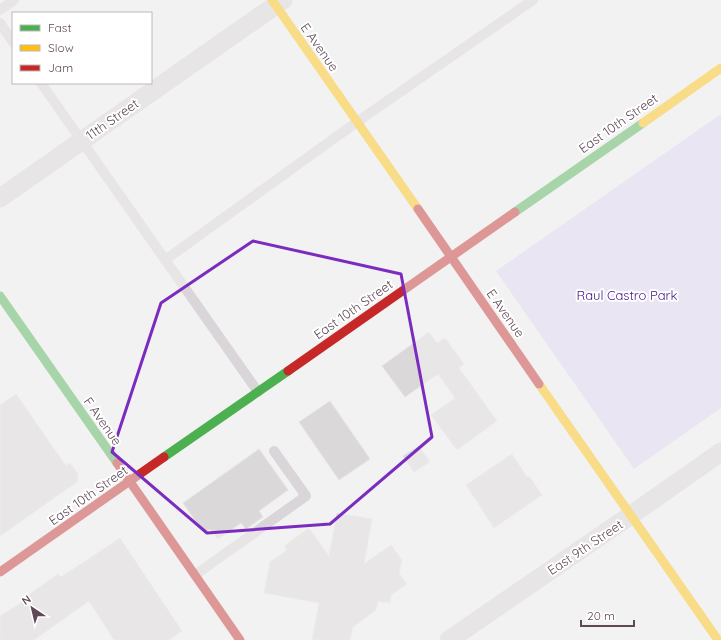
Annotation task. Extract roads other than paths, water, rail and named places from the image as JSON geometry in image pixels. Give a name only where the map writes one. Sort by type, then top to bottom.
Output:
[{"type":"street","name":"E Avenue","points":[[277,2],[357,122],[720,640]]},
{"type":"street","name":"11th Street","points":[[0,198],[277,2]]},
{"type":"street","name":"East 10th Street","points":[[1,570],[721,68]]},
{"type":"street","name":"F Avenue","points":[[0,296],[240,640]]},
{"type":"street","name":"East 9th Street","points":[[449,640],[721,452]]},
{"type":"lane","points":[[0,10],[14,0]]},
{"type":"lane","points":[[165,260],[357,122],[533,0]]},
{"type":"lane","points":[[0,24],[12,41]]},
{"type":"lane","points":[[42,84],[258,392]]},
{"type":"lane","points":[[195,575],[306,496],[274,451]]},
{"type":"park label","name":"Raul Castro Park","points":[[627,295]]}]
